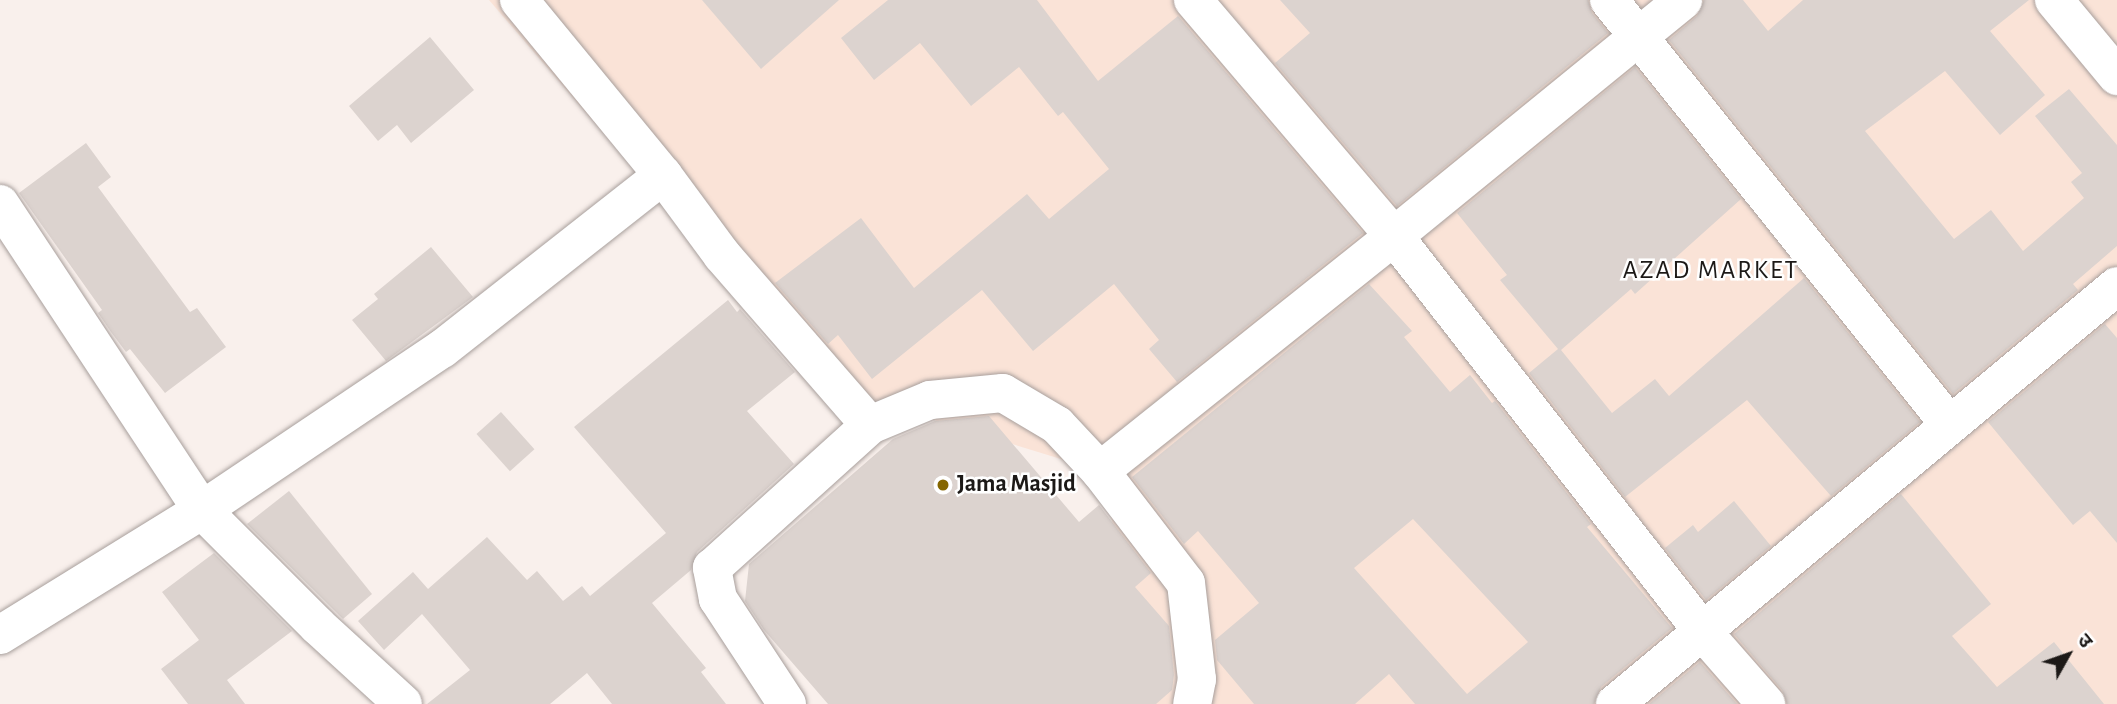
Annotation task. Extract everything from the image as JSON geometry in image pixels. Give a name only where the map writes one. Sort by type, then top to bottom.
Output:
[{"type":"street","points":[[519,0],[663,175],[722,255],[870,425]]},
{"type":"street","points":[[1193,0],[1394,236],[1703,632],[1766,704]]},
{"type":"street","points":[[1609,0],[1950,425]]},
{"type":"street","points":[[1100,471],[1683,0]]},
{"type":"street","points":[[2054,0],[2117,76]]},
{"type":"street","points":[[0,635],[202,510],[442,349],[663,175]]},
{"type":"street","points":[[0,204],[13,250],[202,510],[318,626],[403,704]]},
{"type":"street","points":[[1615,704],[2117,286]]},
{"type":"street","points":[[786,704],[718,599],[712,568],[870,425],[930,400],[1003,393],[1057,425],[1100,471],[1186,583],[1197,679],[1192,704]]},
{"type":"shaded area","name":"AZAD MARKET","points":[[489,0],[2117,0],[2117,704],[1156,704],[1100,471],[820,385]]},
{"type":"building","points":[[702,0],[839,0],[761,69]]},
{"type":"building","points":[[888,0],[1037,0],[1098,81],[1178,16],[1363,233],[1177,382],[1149,349],[1159,340],[1114,284],[1033,351],[982,290],[872,379],[838,335],[828,344],[775,283],[861,218],[914,288],[1027,194],[1049,219],[1109,169],[1063,112],[1058,116],[1019,67],[971,106],[920,43],[874,80],[841,38]]},
{"type":"building","points":[[1280,0],[1588,0],[1592,13],[1608,33],[1397,206],[1275,63],[1310,33]]},
{"type":"building","points":[[1704,0],[1743,0],[1768,31],[1803,0],[2029,0],[1990,31],[2045,95],[2000,135],[1945,71],[1865,131],[1954,239],[1991,210],[2023,251],[2084,198],[2071,182],[2082,173],[2035,116],[2069,89],[2117,145],[2117,246],[2073,284],[2078,290],[1953,394],[1669,40],[1697,16]]},
{"type":"building","points":[[430,37],[474,90],[411,143],[397,125],[378,141],[349,106]]},
{"type":"building","points":[[1635,67],[1741,199],[1635,294],[1631,289],[1561,350],[1612,413],[1655,379],[1669,396],[1804,278],[1920,422],[1831,496],[1747,400],[1625,497],[1529,373],[1558,349],[1500,280],[1507,275],[1457,213]]},
{"type":"building","points":[[86,143],[111,177],[98,187],[190,312],[197,308],[226,347],[165,393],[130,349],[126,352],[111,332],[98,313],[102,310],[19,193]]},
{"type":"building","points":[[431,247],[473,297],[386,361],[352,320],[378,299],[374,294]]},
{"type":"building","points":[[1369,284],[1412,331],[1404,337],[1450,392],[1470,375],[1492,403],[1495,401],[1591,524],[1587,527],[1672,628],[1601,687],[1594,704],[1415,704],[1389,674],[1355,704],[1254,704],[1217,660],[1215,640],[1259,603],[1198,531],[1184,544],[1132,477]],"holes":[[[1413,519],[1528,642],[1467,694],[1354,568]]]},
{"type":"building","points":[[728,300],[737,312],[740,309],[795,372],[747,411],[794,464],[697,552],[691,570],[652,603],[706,668],[701,672],[726,704],[612,704],[587,673],[550,704],[427,704],[470,670],[422,614],[384,650],[358,621],[413,572],[428,589],[487,537],[527,580],[537,571],[563,601],[582,586],[590,596],[666,533],[574,427]]},
{"type":"building","points":[[2105,324],[2117,338],[2117,543],[2090,511],[2073,525],[1988,422]]},
{"type":"building","points":[[501,412],[534,449],[510,471],[476,434]]},
{"type":"building","name":"Jama Masjid","points":[[989,416],[1079,522],[1099,505],[1151,573],[1135,587],[1169,626],[1174,675],[1172,690],[1156,704],[828,704],[764,630],[745,601],[749,564],[893,439],[935,421]]},
{"type":"building","points":[[289,491],[372,594],[343,619],[247,524]]},
{"type":"building","points":[[1901,494],[1991,604],[1952,636],[1997,687],[2054,642],[2104,704],[1787,704],[1782,690],[1734,634]]},
{"type":"building","points":[[1734,501],[1771,546],[1706,600],[1665,548],[1693,525],[1698,532]]},
{"type":"building","points":[[214,553],[292,631],[227,680],[245,704],[188,704],[161,669],[199,640],[162,592]]},
{"type":"building","points":[[1700,662],[1737,704],[1649,704]]},
{"type":"place","name":"Jama Masjid","points":[[943,485]]},
{"type":"district","name":"AZAD MARKET","points":[[1711,271]]}]
